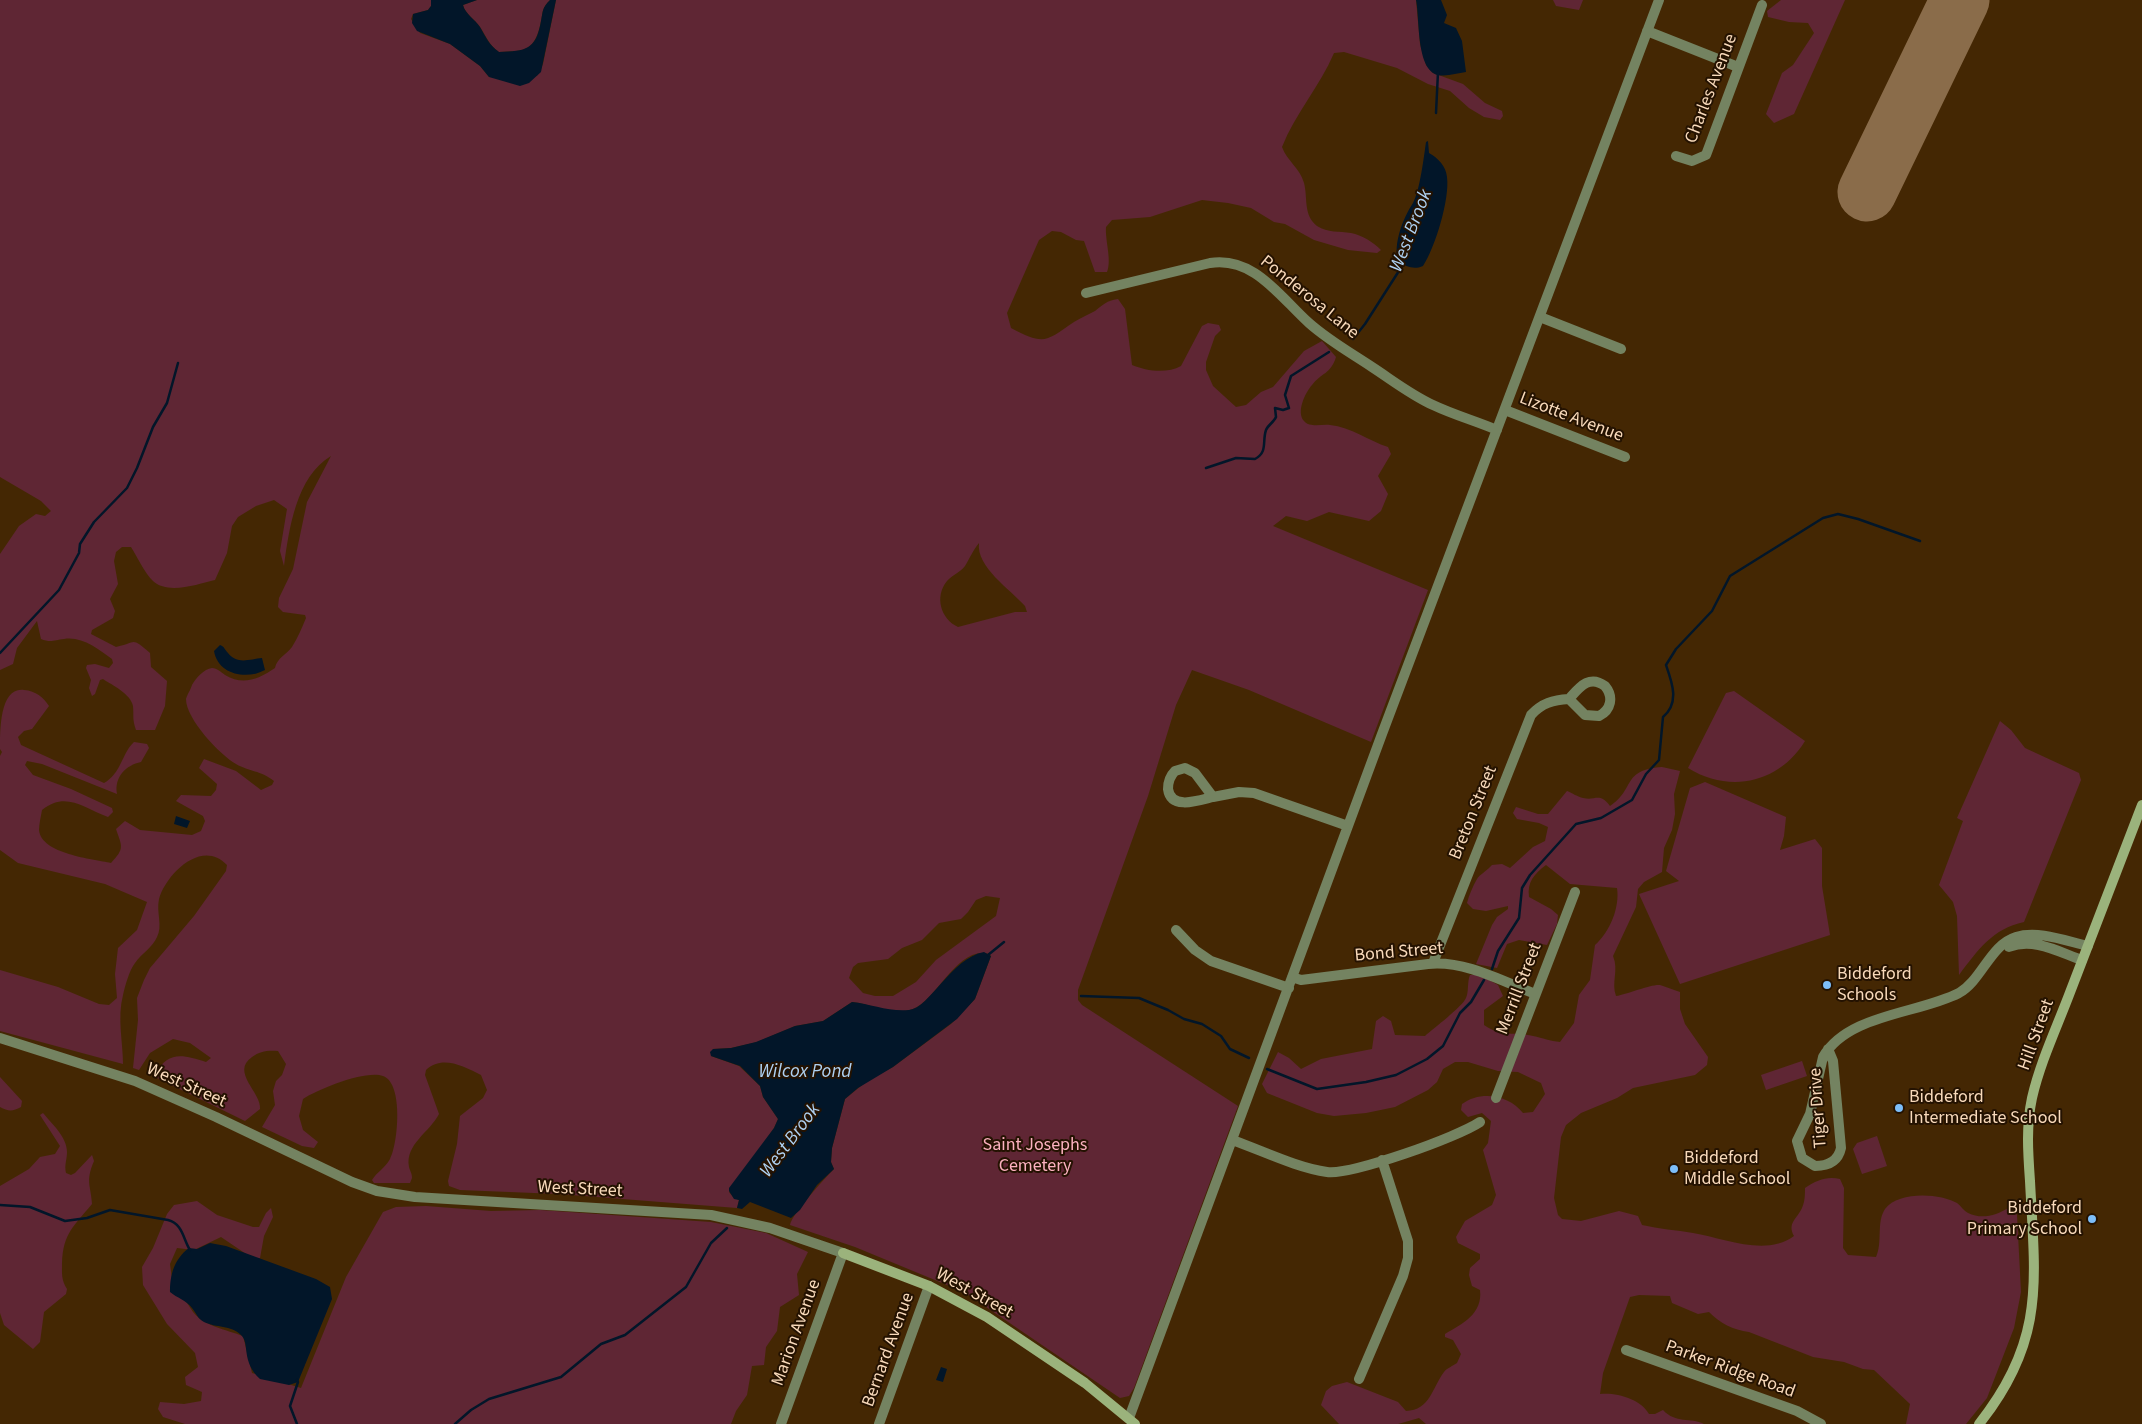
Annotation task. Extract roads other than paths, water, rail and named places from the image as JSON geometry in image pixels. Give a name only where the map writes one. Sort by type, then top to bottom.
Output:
[{"type":"street","points":[[1132,1421],[1150,1363],[1348,826],[1659,0]]},
{"type":"street","name":"Charles Avenue","points":[[1676,156],[1692,161],[1706,155],[1762,6]]},
{"type":"street","points":[[1647,31],[1738,67]]},
{"type":"street","name":"Ponderosa Lane","points":[[1086,293],[1210,262],[1239,265],[1261,278],[1319,331],[1414,395],[1497,430]]},
{"type":"street","points":[[1540,317],[1621,348]]},
{"type":"street","name":"Lizotte Avenue","points":[[1505,410],[1625,457]]},
{"type":"street","name":"Breton Street","points":[[1433,963],[1531,715],[1550,701],[1569,699]]},
{"type":"street","points":[[1213,797],[1239,792],[1254,793],[1348,826]]},
{"type":"street","name":"Hill Street","points":[[1979,1424],[2012,1372],[2030,1324],[2035,1272],[2027,1141],[2028,1122],[2036,1084],[2142,805]]},
{"type":"street","name":"Merrill Street","points":[[1496,1098],[1576,892]]},
{"type":"street","points":[[1176,930],[1195,950],[1212,961],[1289,988]]},
{"type":"street","name":"Tiger Drive","points":[[1828,1049],[1833,1061],[1841,1148],[1838,1157],[1832,1162],[1824,1166],[1815,1166],[1802,1158],[1797,1141],[1810,1114],[1820,1065],[1828,1049],[1853,1030],[1959,993],[2006,942],[2024,935],[2088,946]]},
{"type":"street","name":"Tiger Drive","points":[[1996,952],[2017,943],[2029,943],[2082,960]]},
{"type":"street","name":"Bond Street","points":[[1292,978],[1301,980],[1433,963],[1446,963],[1469,969],[1535,994]]},
{"type":"street","name":"West Street","points":[[0,1038],[135,1081],[216,1116],[337,1176],[377,1191],[415,1197],[711,1215],[770,1228],[843,1252],[929,1286],[963,1303],[1084,1383],[1132,1421]]},
{"type":"street","points":[[1232,1140],[1329,1172],[1349,1170],[1382,1160],[1460,1134],[1480,1122]]},
{"type":"street","points":[[1359,1379],[1403,1276],[1408,1258],[1406,1231],[1382,1160]]},
{"type":"street","name":"Marion Avenue","points":[[781,1424],[843,1252]]},
{"type":"street","name":"Bernard Avenue","points":[[879,1424],[929,1286]]},
{"type":"street","name":"Parker Ridge Road","points":[[1626,1350],[1797,1411],[1821,1424]]},
{"type":"water","points":[[431,0],[477,0],[463,5],[464,8],[478,24],[490,44],[499,52],[516,51],[533,43],[539,31],[544,8],[550,0],[556,0],[541,72],[529,83],[520,86],[489,77],[480,66],[450,44],[417,31],[412,23],[413,14],[428,10],[431,6]]},
{"type":"water","points":[[1416,0],[1441,0],[1447,15],[1444,23],[1456,28],[1462,41],[1466,72],[1438,75],[1431,71],[1426,64],[1420,43]]},
{"type":"water","points":[[1428,141],[1429,153],[1445,169],[1447,177],[1446,198],[1441,223],[1428,258],[1423,266],[1413,268],[1398,261],[1397,247],[1403,223],[1418,190],[1426,142]]},
{"type":"water","points":[[220,645],[235,659],[262,658],[265,670],[250,675],[242,675],[227,670],[221,666],[214,651]]},
{"type":"water","points":[[176,816],[190,821],[187,828],[174,824]]},
{"type":"water","name":"Wilcox Pond","points":[[984,952],[991,956],[975,999],[957,1019],[893,1067],[858,1088],[845,1099],[832,1148],[831,1162],[834,1169],[817,1185],[800,1210],[791,1218],[750,1202],[742,1209],[737,1208],[739,1200],[734,1199],[729,1188],[774,1128],[778,1119],[763,1097],[760,1086],[740,1066],[711,1056],[710,1052],[713,1049],[731,1048],[756,1042],[795,1026],[823,1021],[852,1002],[894,1010],[909,1010],[925,1001],[961,963],[972,956]]},
{"type":"water","points":[[210,1243],[226,1246],[316,1279],[330,1287],[332,1299],[298,1382],[289,1385],[260,1379],[250,1366],[244,1338],[241,1335],[228,1328],[204,1322],[190,1305],[170,1292],[172,1274],[176,1262],[184,1252],[189,1248],[197,1249]]},
{"type":"water","points":[[941,1367],[947,1369],[943,1382],[936,1380]]},
{"type":"waterway","name":"West Brook","points":[[1436,113],[1438,72]]},
{"type":"waterway","name":"West Brook","points":[[1353,339],[1365,324],[1404,263]]},
{"type":"waterway","name":"West Brook","points":[[1206,468],[1236,458],[1255,459],[1259,456],[1263,450],[1266,430],[1276,417],[1275,408],[1283,410],[1289,408],[1285,395],[1291,376],[1329,352]]},
{"type":"waterway","points":[[0,653],[59,590],[79,553],[80,544],[94,522],[127,488],[153,427],[167,403],[178,363]]},
{"type":"waterway","points":[[1492,969],[1498,951],[1519,918],[1522,888],[1530,875],[1576,824],[1601,818],[1632,800],[1646,774],[1659,760],[1663,717],[1673,699],[1672,685],[1666,665],[1676,649],[1712,611],[1730,576],[1823,518],[1838,514],[1858,519],[1920,541]]},
{"type":"waterway","name":"West Brook","points":[[988,955],[1004,942]]},
{"type":"waterway","points":[[1267,1069],[1317,1089],[1366,1082],[1396,1075],[1427,1059],[1443,1046],[1460,1013],[1471,1002],[1484,980]]},
{"type":"waterway","points":[[1081,996],[1139,998],[1184,1019],[1202,1024],[1221,1036],[1230,1049],[1249,1058]]},
{"type":"waterway","points":[[0,1205],[30,1207],[65,1221],[87,1218],[110,1210],[168,1220],[180,1228],[190,1250]]},
{"type":"waterway","name":"West Brook","points":[[455,1424],[471,1410],[489,1399],[561,1377],[601,1344],[625,1335],[686,1287],[711,1243],[727,1228]]},
{"type":"waterway","points":[[297,1380],[290,1406],[297,1424]]},
{"type":"place","name":"Biddeford Schools","points":[[1827,985]]},
{"type":"place","name":"Biddeford Intermediate School","points":[[1899,1108]]},
{"type":"place","name":"Biddeford Middle School","points":[[1674,1169]]},
{"type":"place","name":"Biddeford Primary School","points":[[2092,1219]]},
{"type":"park label","name":"Saint Josephs Cemetery","points":[[1035,1156]]}]
